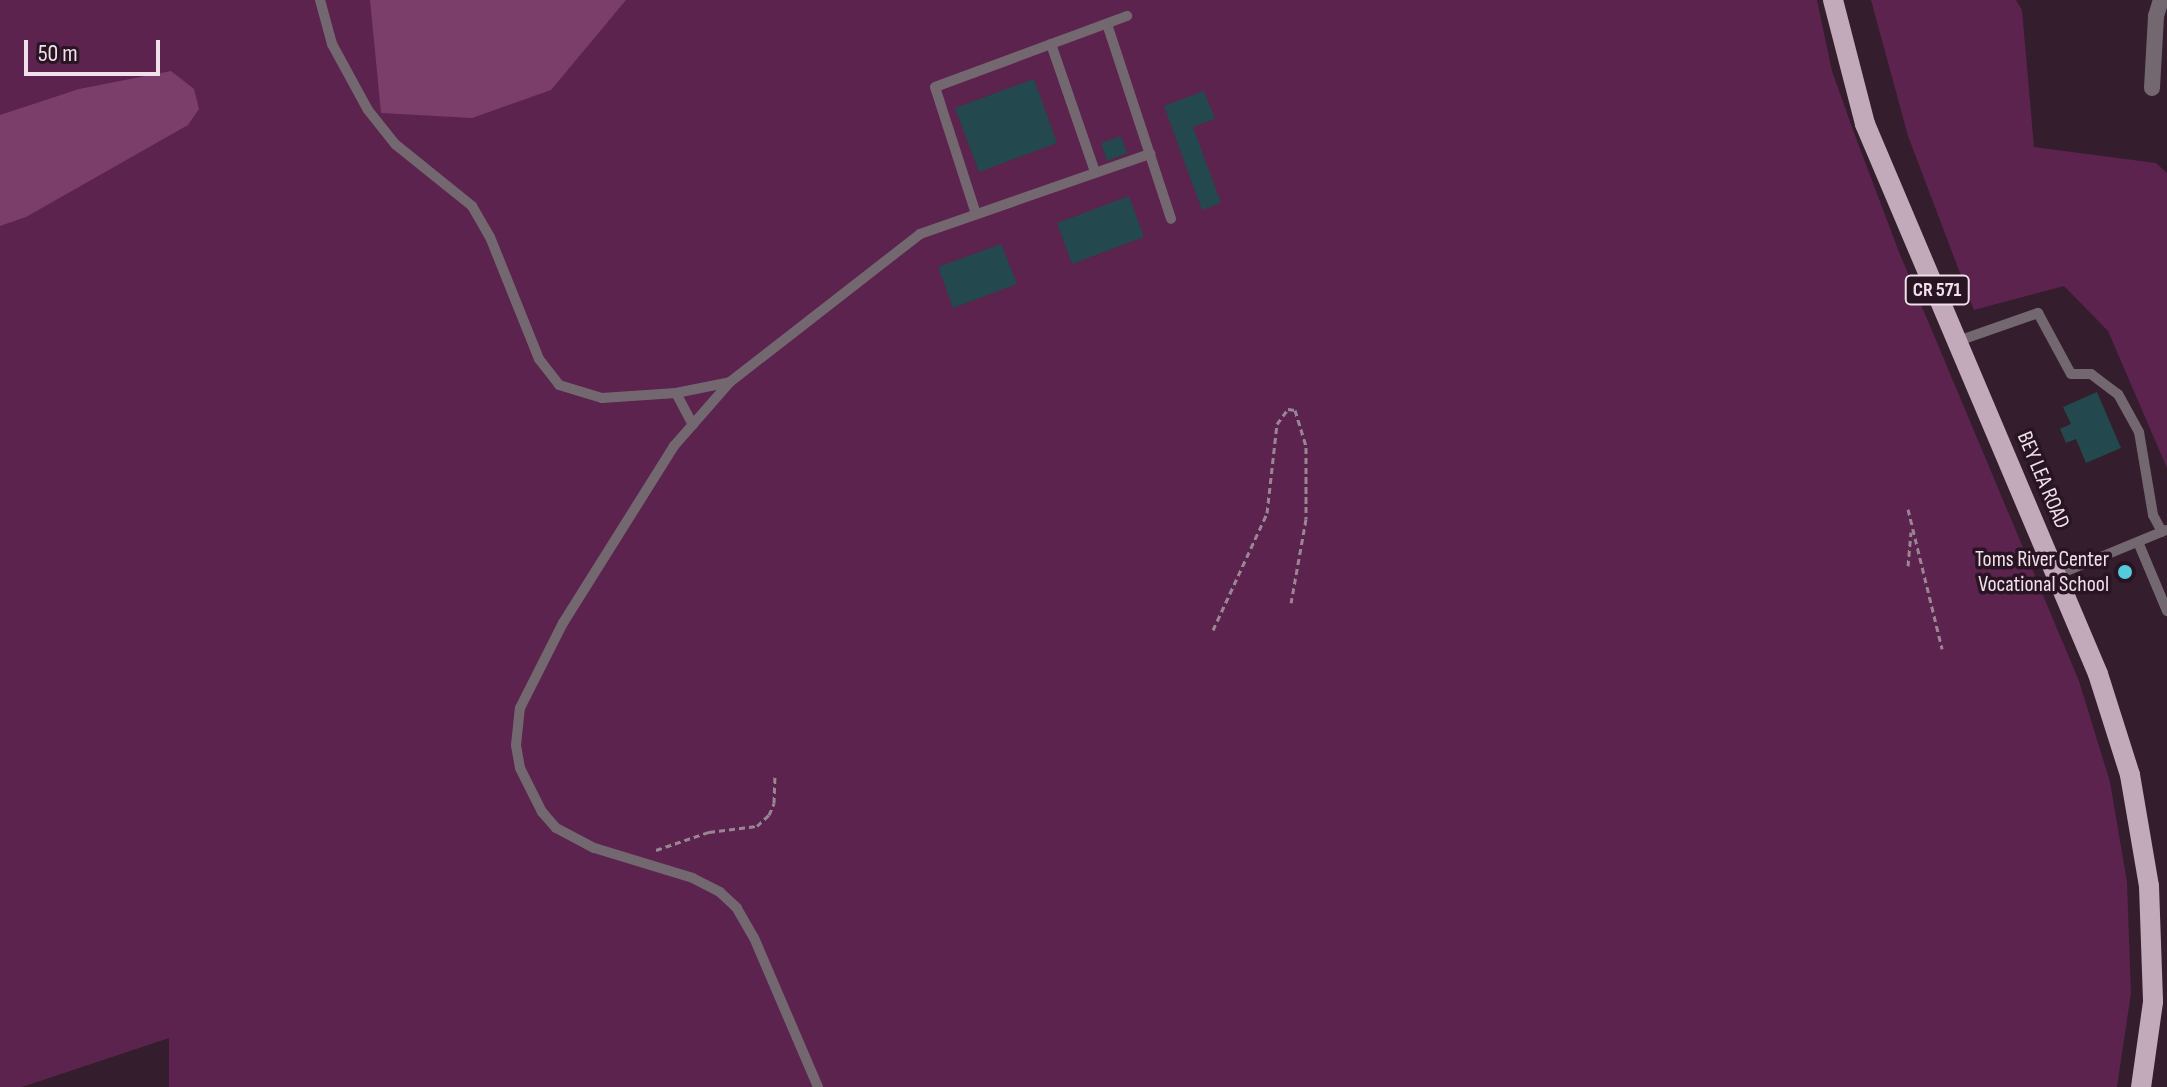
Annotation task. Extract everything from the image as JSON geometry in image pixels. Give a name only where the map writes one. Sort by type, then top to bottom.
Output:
[{"type":"main road","name":"BEY LEA ROAD","points":[[1833,0],[1865,124],[2098,674],[2130,775],[2149,886],[2153,1002],[2141,1087]]},
{"type":"street","points":[[2152,88],[2156,16],[2161,0]]},
{"type":"lane","points":[[320,0],[332,44],[368,110],[395,144],[472,206],[490,237],[539,359],[559,385],[602,398],[676,393],[730,382]]},
{"type":"lane","points":[[976,214],[935,87],[1127,16]]},
{"type":"lane","points":[[1107,24],[1171,219]]},
{"type":"lane","points":[[1051,44],[1095,172]]},
{"type":"lane","points":[[818,1087],[754,938],[737,908],[720,892],[693,878],[594,848],[556,828],[542,812],[520,768],[516,745],[520,708],[563,623],[674,446],[730,382],[920,234],[1150,154]]},
{"type":"lane","points":[[1958,341],[2038,313],[2071,374],[2091,374],[2118,394],[2139,432],[2153,515],[2165,531],[2057,575]]},
{"type":"lane","points":[[676,393],[693,425]]},
{"type":"lane","points":[[2138,542],[2167,611]]},
{"type":"path","points":[[1213,630],[1267,513],[1277,424],[1288,409],[1295,410],[1306,447],[1306,519],[1291,603]]},
{"type":"path","points":[[1908,509],[1942,649]]},
{"type":"path","points":[[1908,566],[1911,524]]},
{"type":"path","points":[[634,860],[709,832],[757,826],[769,815],[774,803],[775,776]]},
{"type":"shaded area","points":[[0,0],[1817,0],[1832,71],[1853,130],[1899,252],[2079,681],[2110,782],[2127,882],[2131,993],[2117,1087],[169,1087],[169,1038],[22,1087],[0,1087]]},
{"type":"shaded area","points":[[370,0],[626,0],[551,90],[472,118],[381,113]]},
{"type":"shaded area","points":[[1871,0],[2016,0],[2022,10],[2034,147],[2156,163],[2167,173],[2167,468],[2108,331],[2064,286],[1974,310],[1908,136]]},
{"type":"shaded area","points":[[171,71],[194,89],[199,109],[188,125],[26,217],[0,226],[0,115],[79,89]]},
{"type":"building","points":[[1034,79],[1057,143],[979,172],[955,108]]},
{"type":"building","points":[[1204,91],[1215,119],[1193,127],[1221,203],[1202,210],[1164,106]]},
{"type":"building","points":[[1121,136],[1127,153],[1107,161],[1101,143]]},
{"type":"building","points":[[1129,196],[1144,237],[1072,264],[1057,223]]},
{"type":"building","points":[[1001,244],[1017,284],[953,308],[938,267]]},
{"type":"building","points":[[2097,392],[2121,448],[2086,463],[2076,439],[2066,443],[2060,429],[2071,424],[2063,407]]},
{"type":"place","name":"Toms River Center Vocational School","points":[[2125,572]]}]
